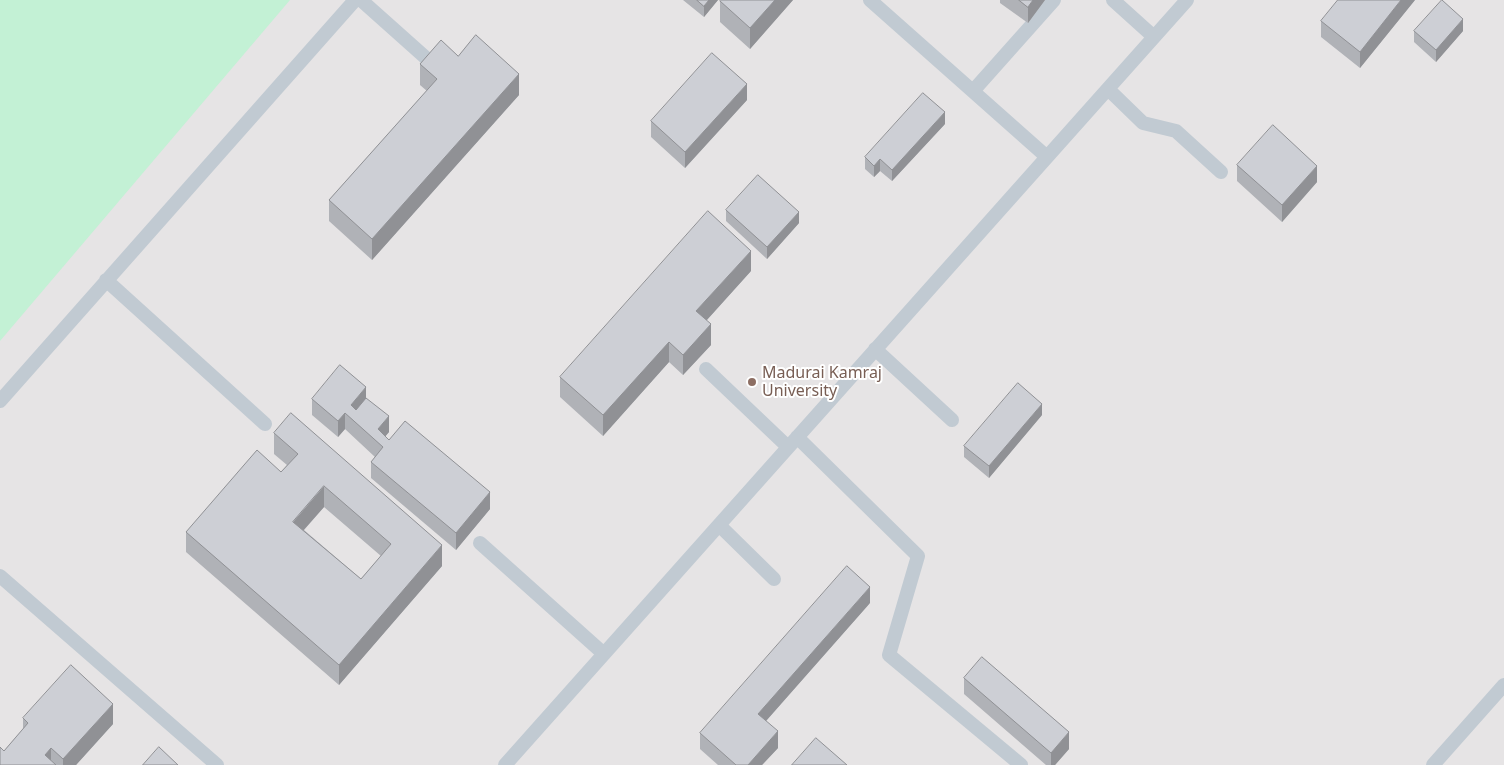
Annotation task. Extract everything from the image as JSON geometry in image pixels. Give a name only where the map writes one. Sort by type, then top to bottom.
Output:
[{"type":"lane","points":[[0,401],[355,0]]},
{"type":"lane","points":[[361,0],[426,58]]},
{"type":"lane","points":[[870,0],[1047,157]]},
{"type":"lane","points":[[973,91],[1054,0]]},
{"type":"lane","points":[[1113,0],[1154,36]]},
{"type":"lane","points":[[505,765],[1187,0]]},
{"type":"lane","points":[[1108,89],[1143,123],[1176,131],[1221,172]]},
{"type":"lane","points":[[106,280],[265,424]]},
{"type":"lane","points":[[876,350],[952,420]]},
{"type":"lane","points":[[706,369],[792,442],[918,556],[889,655],[1020,765]]},
{"type":"lane","points":[[719,525],[774,578]]},
{"type":"lane","points":[[480,542],[604,654]]},
{"type":"lane","points":[[0,576],[217,765]]},
{"type":"lane","points":[[1433,765],[1504,685]]},
{"type":"shaded area","name":"Madurai Kamraj University","points":[[0,0],[1504,0],[1504,765],[0,765]]},
{"type":"green space","points":[[0,0],[290,0],[0,341]]},
{"type":"building","points":[[697,0],[709,0],[704,6]]},
{"type":"building","points":[[721,0],[775,0],[750,28]]},
{"type":"building","points":[[1019,0],[1033,0],[1028,7]]},
{"type":"building","points":[[1338,0],[1401,0],[1360,52],[1321,21]]},
{"type":"building","points":[[1442,0],[1463,19],[1436,50],[1414,31]]},
{"type":"building","points":[[476,35],[519,74],[372,239],[329,200],[437,79],[420,64],[441,40],[458,56]]},
{"type":"building","points":[[712,53],[747,84],[685,152],[651,121]]},
{"type":"building","points":[[923,93],[945,112],[892,170],[880,159],[874,166],[865,157]]},
{"type":"building","points":[[1273,125],[1317,166],[1282,205],[1237,165]]},
{"type":"building","points":[[758,175],[799,212],[767,247],[726,210]]},
{"type":"building","points":[[708,211],[751,251],[696,311],[711,324],[683,355],[669,342],[603,415],[560,377]]},
{"type":"building","points":[[340,365],[366,387],[351,405],[356,410],[366,398],[389,416],[378,429],[389,440],[405,421],[490,492],[456,533],[371,462],[383,447],[345,413],[338,421],[312,399]]},
{"type":"building","points":[[1018,383],[1042,404],[989,466],[964,446]]},
{"type":"building","points":[[291,413],[442,545],[339,665],[186,532],[257,450],[281,472],[298,454],[274,433]],"holes":[[[324,486],[391,544],[361,579],[293,522]]]},
{"type":"building","points":[[847,566],[870,587],[758,714],[778,731],[748,765],[736,765],[700,733]]},
{"type":"building","points":[[982,657],[1069,732],[1051,753],[964,678]]},
{"type":"building","points":[[71,665],[113,704],[63,759],[51,748],[45,755],[56,765],[0,765],[0,747],[4,751],[28,723],[23,718]]},
{"type":"building","points":[[816,738],[847,765],[792,765]]},
{"type":"building","points":[[159,747],[178,765],[143,765]]},
{"type":"place","name":"Madurai Kamraj University","points":[[752,382]]}]
